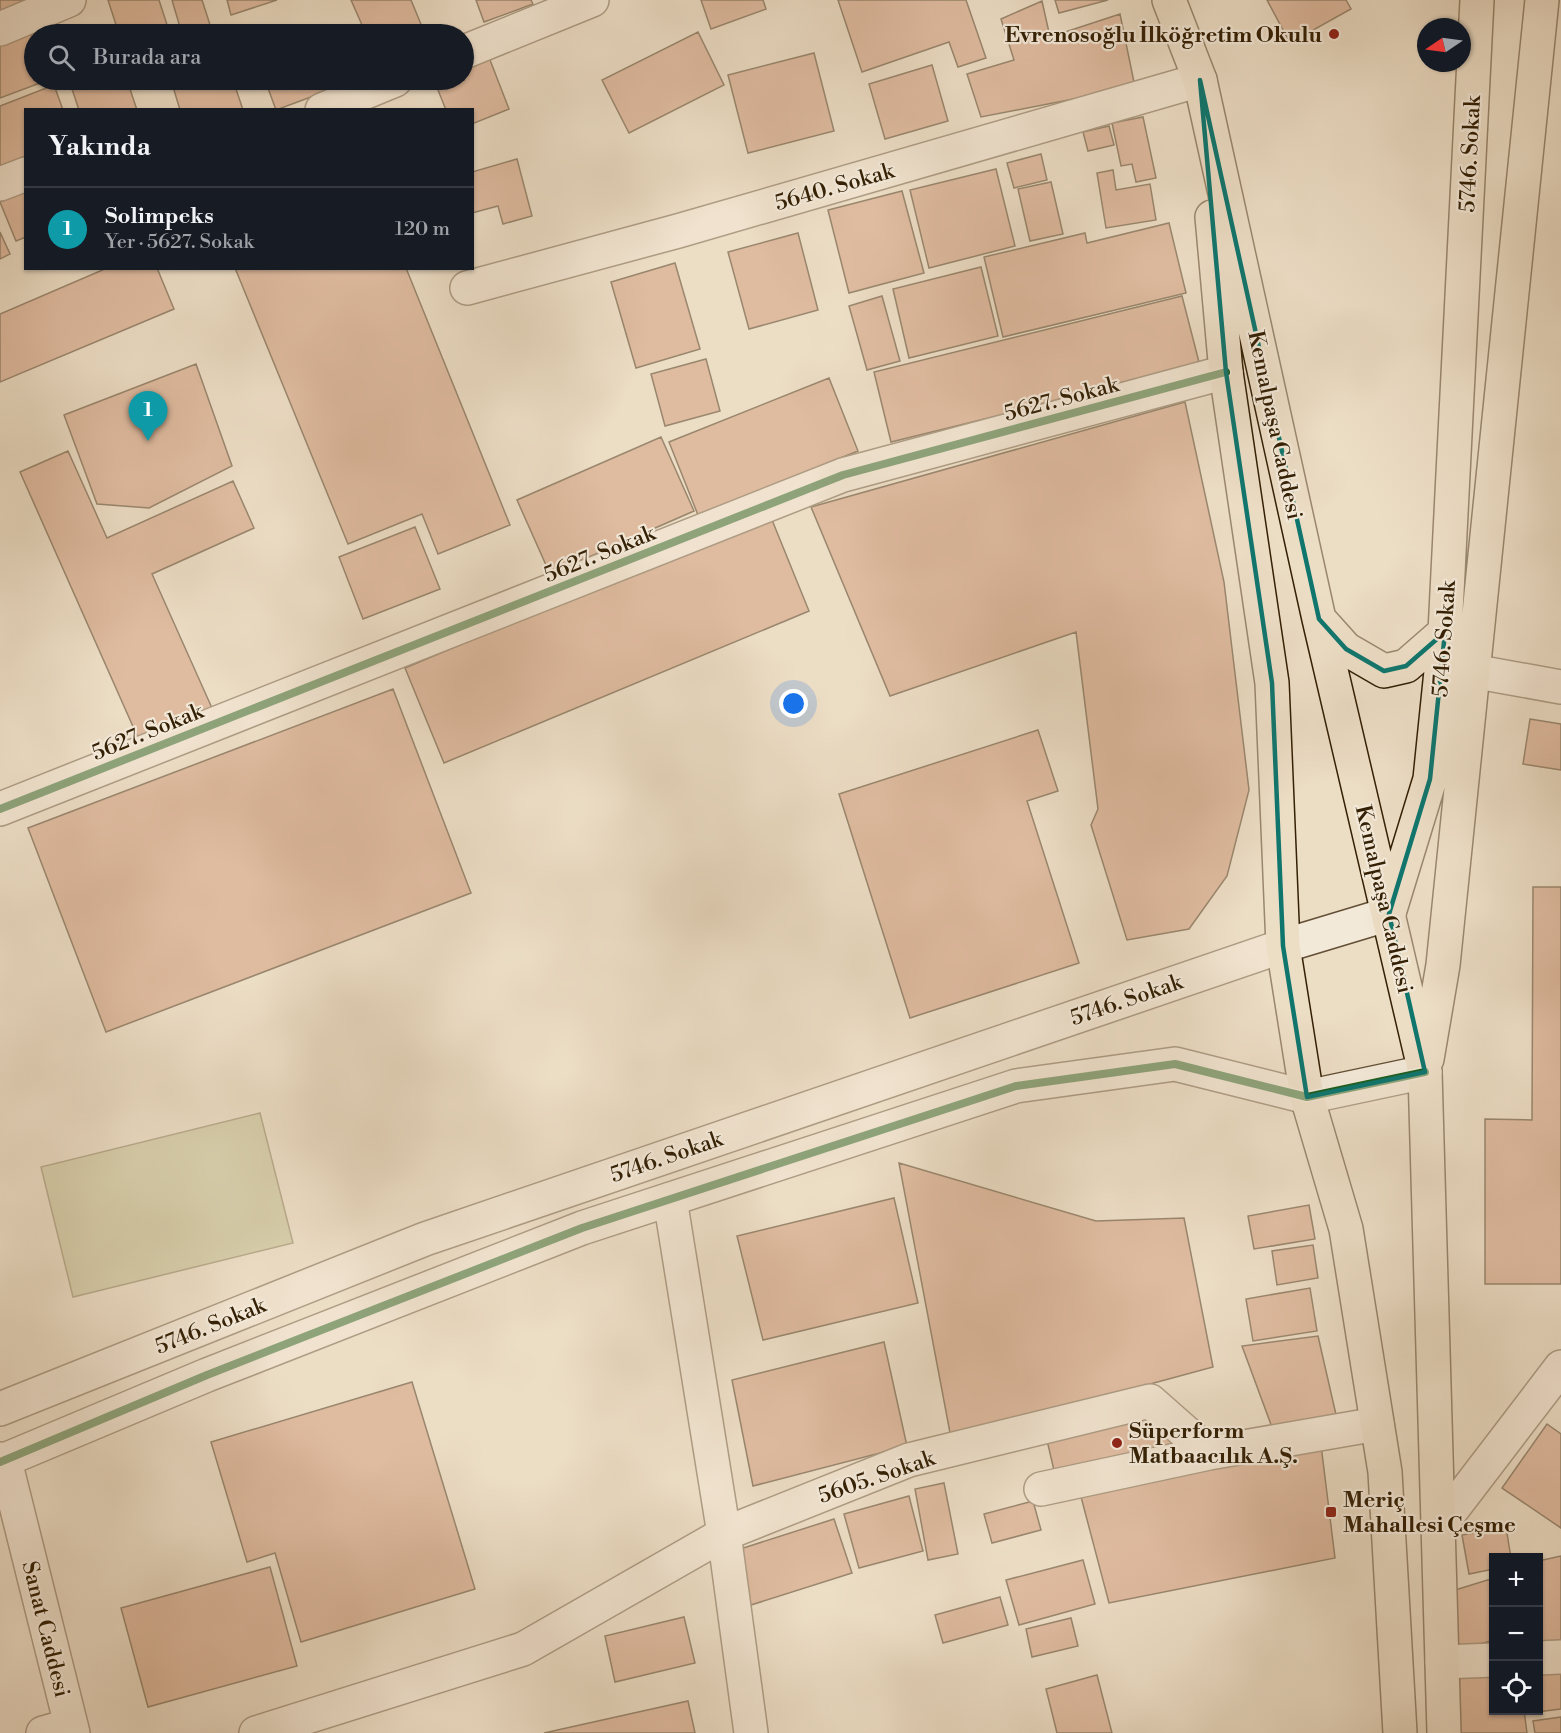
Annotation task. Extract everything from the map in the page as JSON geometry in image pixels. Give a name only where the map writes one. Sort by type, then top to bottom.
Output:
[{"type":"main road","name":"Kemalpaşa Caddesi","points":[[1169,0],[1200,80],[1318,619],[1425,1072],[1444,1733]]},
{"type":"main road","name":"5746. Sokak","points":[[1389,914],[1430,778],[1445,632],[1477,0]]},
{"type":"main road","name":"5746. Sokak","points":[[1425,1072],[1443,965],[1542,0]]},
{"type":"main road","name":"Kemalpaşa Caddesi","points":[[1200,80],[1226,372],[1272,683],[1283,946],[1307,1097],[1346,1229],[1385,1472],[1400,1733]]},
{"type":"main road","points":[[1318,619],[1346,649],[1384,671],[1406,666],[1445,632]]},
{"type":"street","points":[[0,29],[69,0]]},
{"type":"street","points":[[474,48],[592,0]]},
{"type":"street","name":"5640. Sokak","points":[[467,288],[678,231],[1200,80]]},
{"type":"street","points":[[327,108],[371,90]]},
{"type":"street","points":[[0,184],[24,175]]},
{"type":"street","name":"5627. Sokak","points":[[0,809],[843,475],[1226,372]]},
{"type":"street","points":[[1472,671],[1561,687]]},
{"type":"street","name":"5746. Sokak","points":[[0,1409],[425,1239],[1283,946],[1389,914]]},
{"type":"street","points":[[2,1461],[207,1375],[582,1228],[1016,1086],[1175,1064],[1307,1097],[1425,1072]]},
{"type":"street","points":[[670,1199],[724,1534],[751,1733]]},
{"type":"street","points":[[1438,1528],[1561,1367]]},
{"type":"street","name":"5605. Sokak","points":[[724,1534],[909,1461],[1150,1401],[1209,1453]]},
{"type":"street","points":[[1041,1489],[1209,1453],[1377,1424]]},
{"type":"street","name":"Sanat Caddesi","points":[[2,1461],[62,1730]]},
{"type":"street","points":[[256,1733],[523,1649],[724,1534]]},
{"type":"street","points":[[1543,1658],[1561,1657]]},
{"type":"street","points":[[1442,1662],[1489,1660]]},
{"type":"highlighted area","points":[[1200,80],[1319,619],[1346,649],[1384,671],[1406,666],[1445,632],[1430,779],[1389,914],[1425,1072],[1307,1097],[1283,946],[1272,683],[1226,372]]},
{"type":"green space","points":[[260,1113],[293,1243],[73,1297],[41,1167]]},
{"type":"building","points":[[0,0],[32,0],[0,25]]},
{"type":"building","points":[[108,0],[159,0],[167,24],[116,24]]},
{"type":"building","points":[[172,0],[202,0],[210,24],[179,24]]},
{"type":"building","points":[[227,0],[277,0],[231,15]]},
{"type":"building","points":[[351,0],[411,0],[421,24],[362,24]]},
{"type":"building","points":[[476,0],[531,0],[533,4],[484,22]]},
{"type":"building","points":[[701,0],[763,0],[766,9],[711,29]]},
{"type":"building","points":[[838,0],[966,0],[986,58],[958,67],[949,42],[862,72]]},
{"type":"building","points":[[1055,0],[1108,0],[1059,13]]},
{"type":"building","points":[[1267,0],[1346,0],[1351,9],[1290,43]]},
{"type":"building","points":[[1042,1],[1050,37],[1120,14],[1135,87],[981,117],[967,74],[1014,60],[1001,19]]},
{"type":"building","points":[[24,29],[24,89],[0,98],[0,38]]},
{"type":"building","points":[[698,32],[724,85],[629,133],[602,80]]},
{"type":"building","points":[[485,47],[509,109],[474,123],[474,108],[445,108],[438,90],[474,90],[474,51]]},
{"type":"building","points":[[814,53],[834,131],[748,153],[728,75]]},
{"type":"building","points":[[932,65],[948,121],[885,139],[869,84]]},
{"type":"building","points":[[41,90],[56,90],[62,108],[24,108],[24,157],[0,166],[0,106]]},
{"type":"building","points":[[72,90],[130,90],[136,108],[78,108]]},
{"type":"building","points":[[174,90],[236,90],[242,108],[179,108]]},
{"type":"building","points":[[269,90],[330,90],[281,108],[275,108]]},
{"type":"building","points":[[1143,117],[1156,178],[1136,182],[1132,164],[1121,166],[1112,123]]},
{"type":"building","points":[[1109,126],[1114,145],[1088,151],[1083,132]]},
{"type":"building","points":[[1041,154],[1047,180],[1014,188],[1007,163]]},
{"type":"building","points":[[517,159],[532,216],[503,224],[498,206],[474,212],[474,171]]},
{"type":"building","points":[[996,169],[1015,246],[929,268],[910,190]]},
{"type":"building","points":[[1113,170],[1116,190],[1150,184],[1156,220],[1106,228],[1097,173]]},
{"type":"building","points":[[1051,182],[1063,234],[1030,241],[1018,189]]},
{"type":"building","points":[[24,191],[24,238],[16,241],[0,202]]},
{"type":"building","points":[[902,191],[924,273],[849,293],[828,210]]},
{"type":"building","points":[[1169,223],[1186,293],[1003,337],[984,257],[1085,233],[1087,243]]},
{"type":"building","points":[[0,232],[10,254],[0,259]]},
{"type":"building","points":[[798,233],[818,310],[749,329],[728,252]]},
{"type":"building","points":[[675,263],[700,349],[636,368],[611,282]]},
{"type":"building","points":[[981,267],[998,336],[909,358],[893,289]]},
{"type":"building","points":[[102,270],[158,270],[174,309],[0,382],[0,314]]},
{"type":"building","points":[[236,270],[407,270],[510,525],[438,554],[422,514],[348,544]]},
{"type":"building","points":[[882,296],[900,361],[867,370],[849,306]]},
{"type":"building","points":[[1182,296],[1200,366],[891,442],[874,372]]},
{"type":"building","points":[[706,359],[720,411],[665,426],[651,374]]},
{"type":"building","points":[[196,364],[232,466],[149,508],[97,504],[64,415]]},
{"type":"building","points":[[829,378],[858,451],[698,515],[669,442]]},
{"type":"building","points":[[1185,402],[1224,582],[1249,790],[1227,876],[1189,929],[1127,940],[1091,825],[1098,809],[1076,632],[890,696],[811,507]]},
{"type":"building","points":[[661,437],[694,511],[550,574],[517,500]]},
{"type":"building","points":[[68,451],[107,538],[233,481],[254,528],[152,574],[212,708],[139,740],[20,472]]},
{"type":"building","points":[[770,515],[809,611],[444,763],[405,668]]},
{"type":"building","points":[[415,527],[440,589],[363,619],[339,557]]},
{"type":"building","points":[[393,689],[471,893],[106,1032],[28,828]]},
{"type":"building","points":[[1530,719],[1561,724],[1561,770],[1523,764]]},
{"type":"building","points":[[1038,730],[1058,791],[1027,801],[1079,963],[910,1018],[839,794]]},
{"type":"building","points":[[1533,887],[1561,887],[1561,1284],[1485,1284],[1485,1119],[1532,1120]]},
{"type":"building","points":[[899,1163],[1096,1221],[1184,1218],[1213,1367],[951,1438]]},
{"type":"building","points":[[894,1198],[918,1303],[763,1340],[737,1236]]},
{"type":"building","points":[[1309,1205],[1315,1239],[1254,1249],[1248,1216]]},
{"type":"building","points":[[1313,1245],[1318,1278],[1277,1285],[1272,1251]]},
{"type":"building","points":[[1310,1288],[1317,1331],[1253,1341],[1246,1299]]},
{"type":"building","points":[[1318,1336],[1337,1419],[1273,1430],[1242,1346]]},
{"type":"building","points":[[884,1342],[907,1446],[753,1486],[732,1380]]},
{"type":"building","points":[[412,1382],[475,1589],[301,1642],[275,1553],[247,1562],[211,1442]]},
{"type":"building","name":"Süperform Matbaacılık A.Ş.","points":[[1151,1411],[1193,1450],[1056,1479],[1046,1436]]},
{"type":"building","points":[[1547,1424],[1561,1434],[1561,1528],[1502,1488]]},
{"type":"building","points":[[1321,1445],[1335,1558],[1109,1603],[1080,1493]]},
{"type":"building","points":[[944,1483],[958,1554],[928,1560],[915,1489]]},
{"type":"building","points":[[909,1496],[923,1551],[859,1568],[844,1514]]},
{"type":"building","points":[[1033,1501],[1041,1530],[992,1543],[984,1514]]},
{"type":"building","points":[[834,1519],[852,1573],[751,1605],[734,1551]]},
{"type":"building","points":[[1506,1527],[1510,1553],[1489,1553],[1489,1570],[1469,1574],[1462,1535]]},
{"type":"building","points":[[1561,1556],[1561,1642],[1543,1645],[1543,1607],[1543,1560]]},
{"type":"building","points":[[1083,1560],[1095,1604],[1019,1625],[1006,1580]]},
{"type":"building","points":[[270,1567],[297,1666],[148,1707],[121,1608]]},
{"type":"building","points":[[1489,1580],[1489,1641],[1459,1650],[1442,1594]]},
{"type":"building","points":[[1000,1597],[1008,1625],[943,1643],[935,1615]]},
{"type":"building","points":[[684,1617],[695,1663],[615,1682],[605,1636]]},
{"type":"building","points":[[1071,1618],[1078,1646],[1032,1657],[1026,1629]]},
{"type":"building","points":[[1561,1671],[1561,1709],[1543,1711],[1543,1673]]},
{"type":"building","points":[[1489,1674],[1489,1715],[1525,1715],[1527,1733],[1448,1733],[1444,1678]]},
{"type":"building","points":[[1097,1675],[1112,1733],[1057,1733],[1046,1689]]},
{"type":"building","points":[[688,1701],[695,1733],[544,1733]]},
{"type":"building","points":[[1561,1717],[1561,1733],[1535,1733],[1533,1721]]},
{"type":"cycle path","points":[[0,809],[843,475],[1226,372]]},
{"type":"cycle path","points":[[0,1462],[207,1375],[582,1228],[1016,1086],[1175,1064],[1307,1097],[1425,1072]]},
{"type":"place","name":"Evrenosoğlu İlköğretim Okulu","points":[[1334,34]]},
{"type":"place","name":"Solimpeks","points":[[148,441]]},
{"type":"place","name":"Süperform Matbaacılık A.Ş.","points":[[1117,1443]]},
{"type":"place","name":"Meriç Mahallesi Çeşme","points":[[1331,1512]]}]
